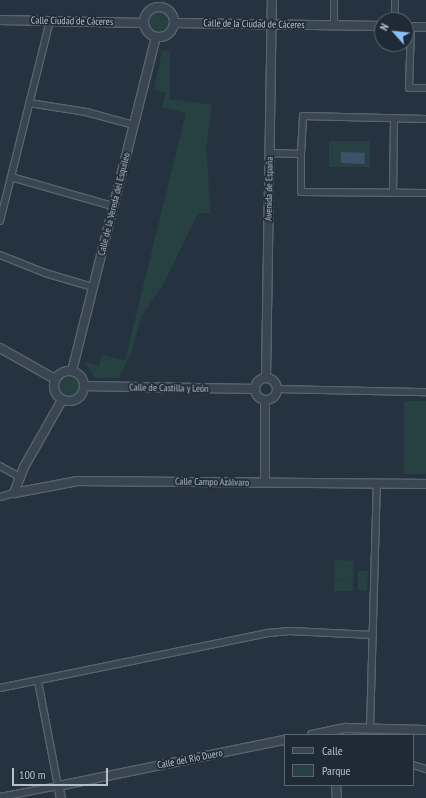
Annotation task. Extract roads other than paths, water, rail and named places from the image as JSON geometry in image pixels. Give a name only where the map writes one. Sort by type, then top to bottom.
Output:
[{"type":"street","name":"Avenida de España","points":[[266,377],[272,0]]},
{"type":"street","points":[[334,0],[334,26]]},
{"type":"street","points":[[395,0],[395,12]]},
{"type":"street","points":[[160,3],[173,14],[175,23],[172,31],[164,36],[156,37],[150,34],[144,22],[146,14],[160,3]]},
{"type":"street","name":"Calle Ciudad de Cáceres","points":[[0,20],[144,22]]},
{"type":"street","points":[[0,221],[50,21]]},
{"type":"street","name":"Calle de la Ciudad de Cáceres","points":[[175,23],[374,26]]},
{"type":"street","points":[[414,27],[426,27]]},
{"type":"street","name":"Calle de la Vereda del Esquileo","points":[[72,371],[156,37]]},
{"type":"street","points":[[408,52],[409,88],[426,88]]},
{"type":"street","points":[[29,103],[86,112],[134,125]]},
{"type":"street","points":[[426,119],[303,116],[301,154],[301,192],[426,193]]},
{"type":"street","points":[[393,193],[394,119]]},
{"type":"street","points":[[269,153],[301,154]]},
{"type":"street","points":[[11,177],[113,206]]},
{"type":"street","points":[[0,255],[45,273],[93,287]]},
{"type":"street","points":[[0,348],[55,379]]},
{"type":"street","points":[[72,371],[79,374],[85,386],[77,399],[62,400],[56,395],[53,387],[55,379],[59,373],[72,371]]},
{"type":"street","points":[[265,402],[257,398],[254,389],[257,381],[266,377],[274,381],[278,389]]},
{"type":"street","name":"Calle de Castilla y León","points":[[85,386],[254,389]]},
{"type":"street","points":[[278,389],[426,392]]},
{"type":"street","points":[[265,402],[274,398],[278,389]]},
{"type":"street","points":[[14,493],[20,477],[62,400]]},
{"type":"street","points":[[265,402],[265,482]]},
{"type":"street","points":[[0,466],[20,477]]},
{"type":"street","name":"Calle Campo Azálvaro","points":[[0,496],[78,481],[426,484]]},
{"type":"street","points":[[370,728],[378,484]]},
{"type":"street","points":[[0,688],[269,633],[289,631],[373,635]]},
{"type":"street","points":[[38,681],[61,798]]},
{"type":"street","points":[[322,734],[332,733],[345,728],[426,730]]},
{"type":"street","name":"Calle del Río Duero","points":[[0,797],[284,740]]},
{"type":"street","points":[[414,764],[426,769]]},
{"type":"street","points":[[336,786],[336,798]]},
{"type":"water","points":[[341,152],[365,153],[365,164],[341,163]]}]
